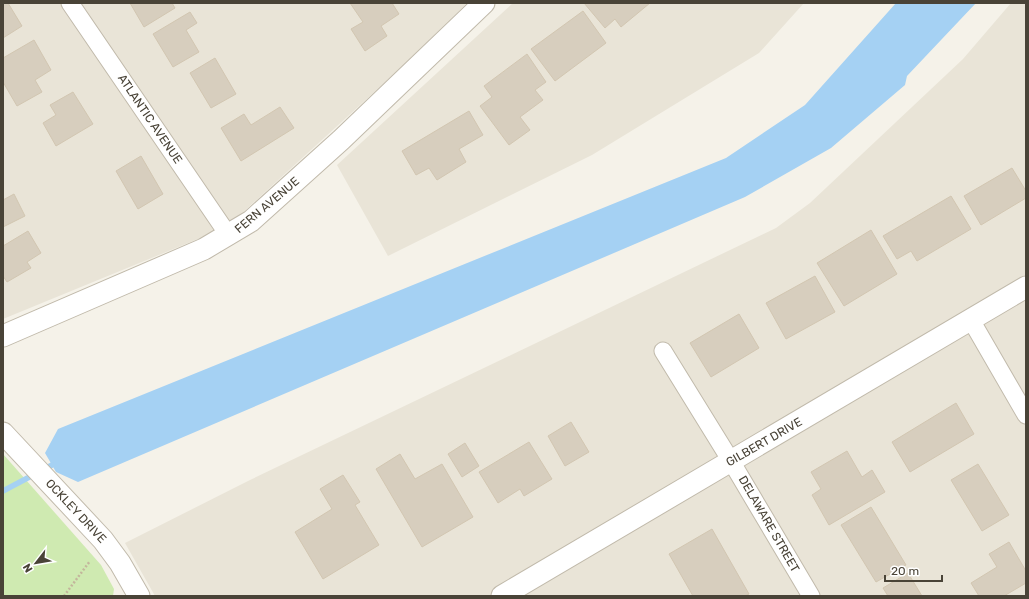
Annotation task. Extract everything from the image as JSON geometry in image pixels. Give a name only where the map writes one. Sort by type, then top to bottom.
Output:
[{"type":"street","name":"ATLANTIC AVENUE","points":[[70,3],[229,236]]},
{"type":"street","name":"FERN AVENUE","points":[[3,336],[204,249],[229,236],[251,221],[341,140],[473,7]]},
{"type":"street","name":"GILBERT DRIVE","points":[[502,596],[1026,287]]},
{"type":"street","points":[[971,320],[1026,415]]},
{"type":"street","name":"DELAWARE STREET","points":[[663,351],[732,461],[811,596]]},
{"type":"street","name":"OCKLEY DRIVE","points":[[3,433],[103,540],[120,562],[139,596]]},
{"type":"street","points":[[120,562],[122,596]]},
{"type":"path","points":[[64,596],[90,560]]},
{"type":"shaded area","points":[[3,3],[467,3],[395,73],[240,215],[210,234],[3,319]]},
{"type":"shaded area","points":[[513,3],[804,3],[759,53],[592,155],[388,256],[337,165]]},
{"type":"shaded area","points":[[1011,3],[1026,3],[1026,596],[155,596],[125,543],[250,480],[776,228],[810,203],[963,59]]},
{"type":"green space","points":[[3,454],[101,565],[114,589],[113,596],[3,596]]},
{"type":"water","points":[[896,3],[976,3],[907,76],[905,85],[831,148],[745,197],[78,482],[56,472],[45,453],[58,429],[726,158],[805,105]]},
{"type":"building","points":[[3,3],[8,3],[22,26],[3,38]]},
{"type":"building","points":[[130,3],[172,3],[175,8],[144,27]]},
{"type":"building","points":[[350,3],[392,3],[399,14],[381,26],[387,36],[365,51],[351,29],[363,22]]},
{"type":"building","points":[[584,3],[650,3],[621,27],[615,19],[605,28]]},
{"type":"building","points":[[583,11],[606,43],[555,81],[531,49]]},
{"type":"building","points":[[190,12],[197,23],[186,30],[199,52],[173,67],[153,34]]},
{"type":"building","points":[[34,40],[51,70],[35,80],[42,92],[17,106],[3,82],[3,58]]},
{"type":"building","points":[[527,54],[546,82],[535,90],[543,100],[520,117],[530,130],[509,145],[480,106],[492,97],[484,86]]},
{"type":"building","points":[[215,58],[236,94],[211,108],[190,73]]},
{"type":"building","points":[[73,92],[93,124],[56,146],[43,123],[56,115],[50,105]]},
{"type":"building","points":[[280,107],[294,128],[241,161],[221,128],[244,114],[251,125]]},
{"type":"building","points":[[469,111],[483,135],[459,149],[466,162],[437,180],[429,168],[416,175],[402,151]]},
{"type":"building","points":[[141,156],[163,194],[138,209],[116,171]]},
{"type":"building","points":[[1012,168],[1026,191],[1026,198],[981,225],[964,196]]},
{"type":"building","points":[[14,194],[25,216],[3,227],[3,200]]},
{"type":"building","points":[[951,196],[971,229],[917,261],[911,251],[897,259],[883,236]]},
{"type":"building","points":[[871,230],[897,274],[844,306],[817,263]]},
{"type":"building","points":[[28,231],[41,253],[27,262],[31,268],[7,282],[3,276],[3,246]]},
{"type":"building","points":[[815,276],[835,312],[786,339],[766,303]]},
{"type":"building","points":[[739,314],[759,348],[711,377],[690,343]]},
{"type":"building","points":[[956,403],[974,434],[910,472],[892,442]]},
{"type":"building","points":[[571,422],[589,452],[565,466],[548,436]]},
{"type":"building","points":[[529,442],[552,479],[524,496],[520,489],[498,503],[479,472]]},
{"type":"building","points":[[465,443],[479,466],[462,477],[448,454]]},
{"type":"building","points":[[847,451],[862,477],[872,470],[885,492],[829,525],[812,495],[821,489],[811,472]]},
{"type":"building","points":[[400,454],[415,479],[442,464],[473,517],[422,547],[376,469]]},
{"type":"building","points":[[978,464],[1009,515],[982,531],[951,480]]},
{"type":"building","points":[[343,475],[360,502],[355,505],[379,545],[323,579],[295,532],[332,509],[320,489]]},
{"type":"building","points":[[871,507],[906,565],[876,582],[841,525]]},
{"type":"building","points":[[712,529],[749,594],[745,596],[693,596],[669,554]]},
{"type":"building","points":[[1009,542],[1026,571],[1026,583],[1004,596],[979,596],[971,583],[997,567],[989,554]]},
{"type":"building","points":[[908,573],[922,596],[888,596],[883,588]]},
{"type":"waterway","points":[[3,491],[52,465]]}]
